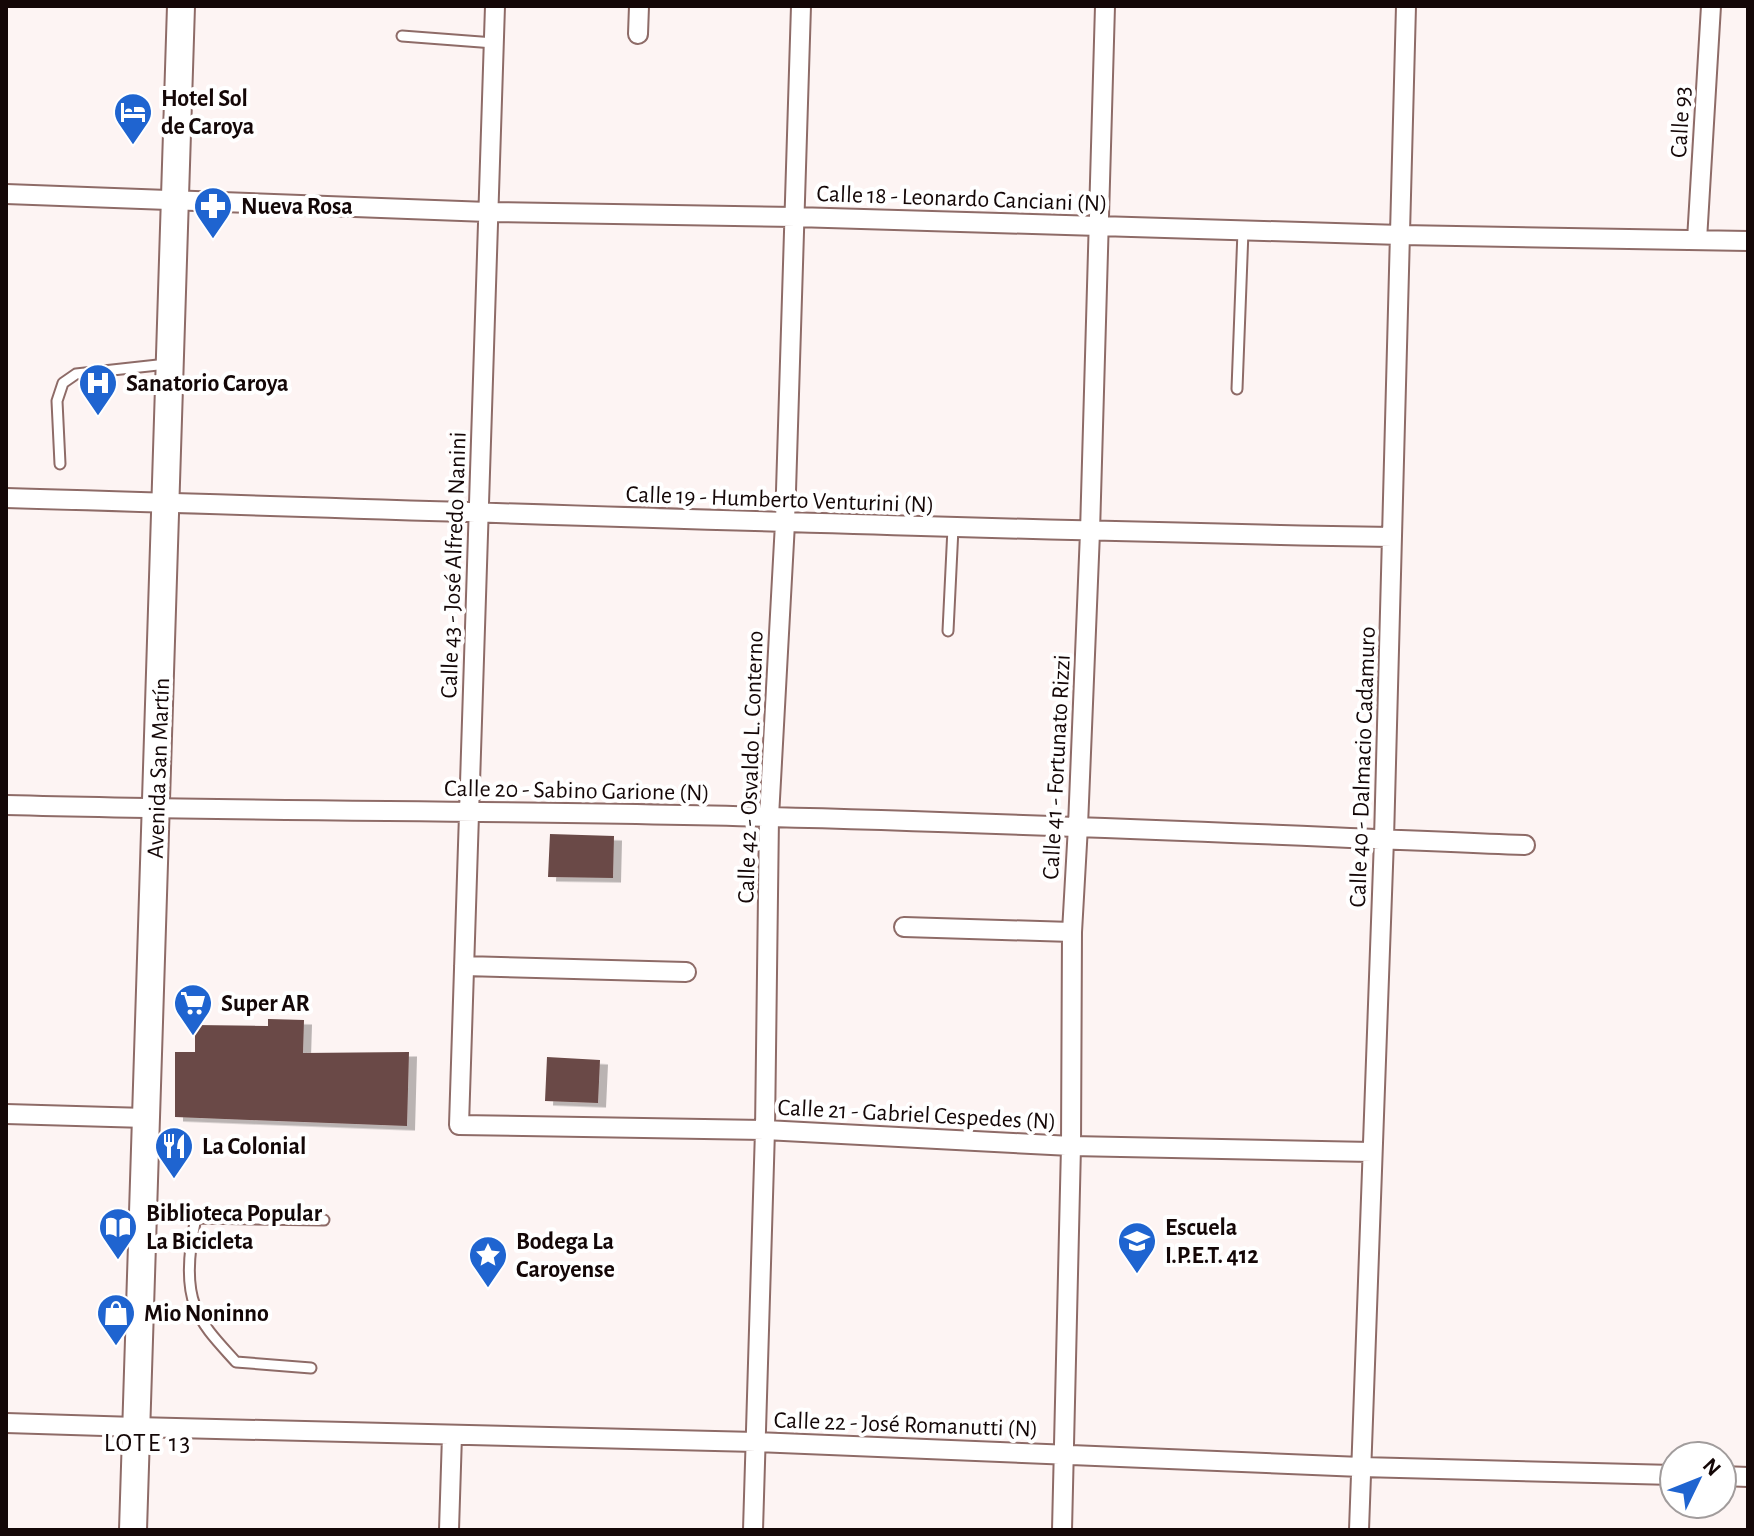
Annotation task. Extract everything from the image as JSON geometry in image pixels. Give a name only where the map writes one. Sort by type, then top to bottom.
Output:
[{"type":"main road","name":"Avenida San Martín","points":[[133,1530],[181,6]]},
{"type":"street","name":"Calle 43 - José Alfredo Nanini","points":[[459,1125],[495,6]]},
{"type":"street","points":[[638,34],[639,6]]},
{"type":"street","name":"Calle 42 - Osvaldo L. Conterno","points":[[753,1530],[765,1130],[769,817],[785,523],[801,6]]},
{"type":"street","name":"Calle 41 - Fortunato Rizzi","points":[[1062,1530],[1071,1146],[1072,932],[1090,532],[1105,6]]},
{"type":"street","name":"Calle 40 - Dalmacio Cadamuro","points":[[1359,1530],[1384,839],[1406,6]]},
{"type":"street","name":"Calle 93","points":[[1697,240],[1711,6]]},
{"type":"street","name":"Calle 18 - Leonardo Canciani (N)","points":[[6,194],[488,212],[1748,241]]},
{"type":"street","name":"Calle 19 - Humberto Venturini (N)","points":[[6,498],[1090,532],[1392,537]]},
{"type":"street","name":"Calle 20 - Sabino Garione (N)","points":[[6,805],[769,817],[1078,826],[1525,845]]},
{"type":"street","points":[[904,927],[1072,932]]},
{"type":"street","points":[[464,966],[686,972]]},
{"type":"street","points":[[6,1114],[146,1118]]},
{"type":"street","name":"Calle 21 - Gabriel Cespedes (N)","points":[[459,1125],[765,1130],[1071,1146],[1372,1152]]},
{"type":"street","name":"Calle 22 - José Romanutti (N)","points":[[6,1423],[756,1442],[1361,1467],[1658,1475]]},
{"type":"street","points":[[449,1530],[452,1435]]},
{"type":"lane","points":[[402,36],[494,43]]},
{"type":"lane","points":[[1237,389],[1243,231]]},
{"type":"lane","points":[[60,464],[57,401],[63,383],[76,374],[170,364]]},
{"type":"lane","points":[[948,631],[953,528]]},
{"type":"lane","points":[[143,1215],[324,1220]]},
{"type":"lane","points":[[196,1218],[192,1237],[191,1285],[194,1305],[215,1339],[236,1362],[311,1368]]},
{"type":"building","points":[[550,834],[614,836],[613,878],[548,877]]},
{"type":"building","points":[[268,1019],[304,1020],[303,1053],[409,1052],[407,1126],[175,1117],[175,1052],[195,1052],[195,1025],[268,1026]]},
{"type":"building","points":[[547,1057],[600,1060],[598,1103],[545,1101]]},
{"type":"place","name":"Hotel Sol de Caroya","points":[[133,146]]},
{"type":"place","name":"Nueva Rosa","points":[[213,240]]},
{"type":"place","name":"Sanatorio Caroya","points":[[98,417]]},
{"type":"place","name":"Super AR","points":[[193,1037]]},
{"type":"place","name":"La Colonial","points":[[174,1180]]},
{"type":"place","name":"Biblioteca Popular La Bicicleta","points":[[118,1261]]},
{"type":"place","name":"Escuela I.P.E.T. 412","points":[[1137,1275]]},
{"type":"place","name":"Bodega La Caroyense","points":[[488,1289]]},
{"type":"place","name":"Mio Noninno","points":[[116,1347]]},
{"type":"district","name":"LOTE 13","points":[[148,1442]]}]
